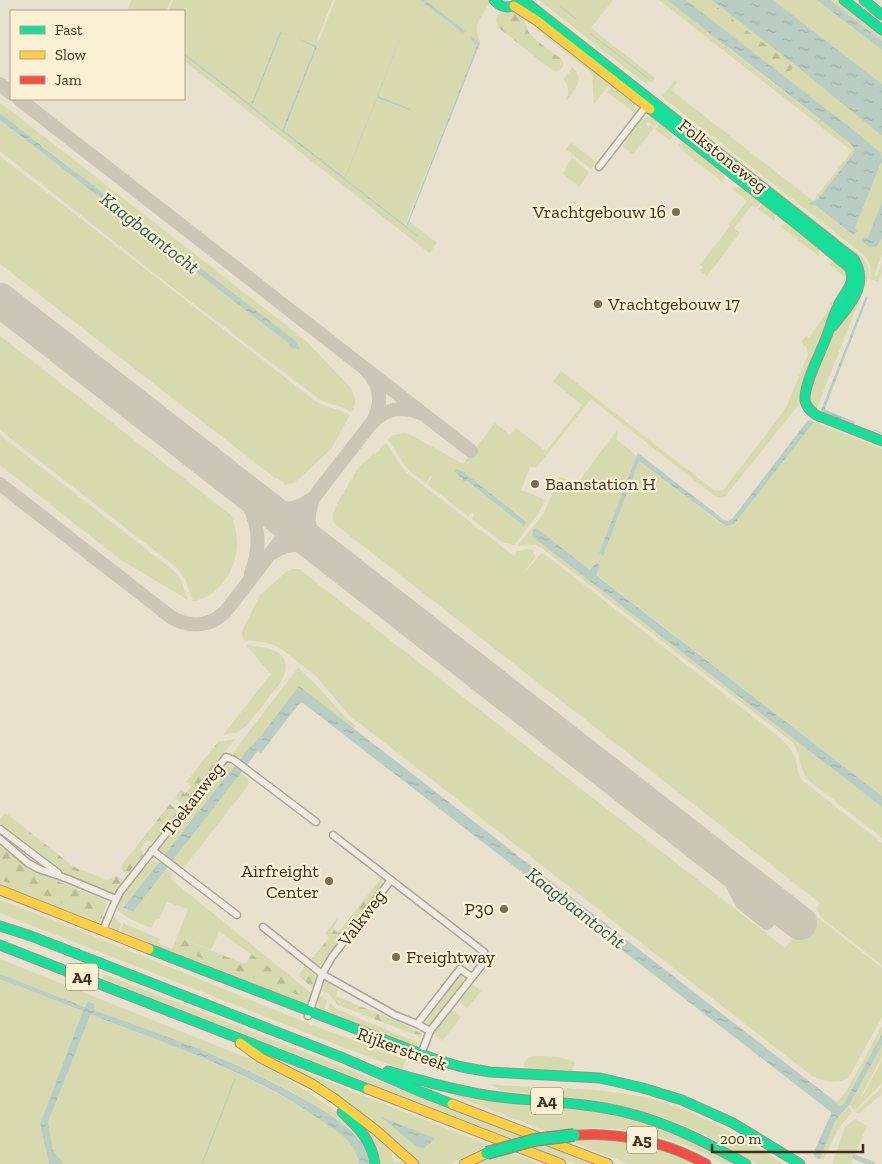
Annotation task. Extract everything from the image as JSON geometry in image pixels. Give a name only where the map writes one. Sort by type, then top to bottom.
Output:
[{"type":"main road","points":[[844,0],[882,30]]},
{"type":"main road","points":[[864,0],[882,15]]},
{"type":"main road","points":[[498,5],[507,8],[518,2]]},
{"type":"main road","name":"Folkstoneweg","points":[[518,2],[856,261],[861,273],[859,286],[849,306],[827,335],[806,390],[805,399],[806,405],[818,416],[882,441]]},
{"type":"main road","name":"Rijkerstreek","points":[[0,892],[50,909],[102,933],[419,1056],[490,1072],[600,1078],[682,1100],[708,1110],[733,1123],[800,1164]]},
{"type":"main road","name":"A4","points":[[0,926],[112,967],[608,1164]]},
{"type":"main road","name":"A4","points":[[0,945],[561,1164]]},
{"type":"main road","name":"A4","points":[[227,1033],[261,1058],[312,1084],[352,1111],[414,1164]]},
{"type":"main road","name":"A4","points":[[341,1057],[437,1085],[481,1094],[580,1104],[624,1111],[660,1122],[704,1141],[746,1164]]},
{"type":"main road","name":"A4","points":[[295,1075],[360,1129],[373,1150],[375,1164]]},
{"type":"main road","name":"A5","points":[[464,1164],[487,1154],[534,1140],[574,1135],[608,1135],[641,1140],[672,1148],[706,1164]]},
{"type":"street","points":[[599,167],[649,104]]},
{"type":"street","name":"Toekanweg","points":[[102,933],[116,898],[226,757],[234,760],[316,822]]},
{"type":"street","points":[[0,829],[53,870],[68,879]]},
{"type":"street","points":[[333,835],[391,880]]},
{"type":"street","points":[[0,839],[33,866],[116,898]]},
{"type":"street","points":[[152,850],[237,915]]},
{"type":"street","name":"Valkweg","points":[[309,1014],[322,974],[332,957],[391,880],[484,952],[485,960],[472,977]]},
{"type":"street","points":[[263,927],[322,974],[395,1016],[430,1031]]},
{"type":"street","points":[[417,1024],[460,969],[472,977],[430,1031],[419,1056]]},
{"type":"green space","points":[[131,0],[171,0],[166,10],[128,9]]},
{"type":"green space","points":[[173,0],[333,0],[317,40],[319,41],[335,0],[420,0],[463,33],[464,31],[425,0],[490,0],[477,26],[480,43],[472,37],[470,39],[477,45],[405,226],[284,131],[317,46],[299,39],[315,46],[282,130],[252,106],[253,102],[251,105],[185,54],[185,10],[168,10]],"holes":[[[413,5],[378,96],[410,110],[377,98],[346,176]]]},
{"type":"green space","points":[[529,0],[532,0],[564,24],[564,27],[566,26],[646,89],[643,89]]},
{"type":"green space","points":[[539,0],[613,0],[591,28],[655,78],[652,82],[646,84]]},
{"type":"green space","points":[[659,0],[667,0],[726,46],[726,49],[727,47],[852,145],[854,149],[853,154],[817,200],[808,203],[815,205],[852,235],[856,231],[855,228],[882,160],[882,201],[866,238],[879,246],[882,238],[882,254],[874,275],[877,276],[882,263],[882,273],[878,282],[870,279],[870,266],[864,255],[662,97],[675,80],[677,82],[671,90],[813,201],[852,151]]},
{"type":"green space","points":[[686,0],[691,0],[788,75],[794,67],[708,0],[712,0],[795,65],[882,136],[882,154],[860,135]]},
{"type":"green space","points":[[691,0],[708,0],[794,67],[787,75]]},
{"type":"green space","points":[[773,0],[817,0],[882,50],[882,84]]},
{"type":"green space","points":[[830,0],[839,0],[882,33],[882,41]]},
{"type":"green space","points":[[502,10],[509,10],[519,14],[530,34],[562,60],[562,68],[557,71],[552,70],[500,29],[496,19]]},
{"type":"green space","points":[[538,26],[610,84],[594,104],[592,73],[537,30],[536,27]]},
{"type":"green space","points":[[185,56],[418,237],[407,227],[409,221],[437,243],[429,253],[185,62]]},
{"type":"green space","points":[[572,67],[576,71],[578,80],[575,89],[566,101],[568,90],[567,84],[563,79]]},
{"type":"green space","points":[[612,86],[634,103],[636,114],[607,92]]},
{"type":"green space","points":[[0,103],[305,340],[351,388],[355,405],[351,412],[319,399],[173,288],[0,151],[0,120],[288,343],[290,347],[293,349],[298,347],[297,343],[255,310],[0,113]]},
{"type":"green space","points":[[649,117],[658,122],[655,127],[649,122],[646,123],[648,127],[650,125],[654,128],[633,154],[622,146],[625,144],[624,139],[639,120]]},
{"type":"green space","points":[[660,123],[671,132],[672,138],[669,140],[655,129]]},
{"type":"green space","points":[[710,138],[839,239],[837,242],[708,141]]},
{"type":"green space","points":[[571,143],[595,161],[596,163],[591,169],[566,149]]},
{"type":"green space","points":[[683,143],[721,170],[724,183],[684,152],[685,150],[678,145]]},
{"type":"green space","points":[[0,156],[314,400],[350,415],[331,449],[299,479],[284,485],[284,483],[275,478],[0,264]]},
{"type":"green space","points":[[572,158],[589,172],[579,188],[578,185],[562,173]]},
{"type":"green space","points":[[737,187],[743,188],[761,202],[756,208],[752,205],[734,228],[740,233],[707,276],[700,270],[703,267],[700,265],[747,201],[732,189]]},
{"type":"green space","points":[[763,203],[775,213],[774,221],[758,209]]},
{"type":"green space","points":[[785,224],[798,230],[813,241],[819,249],[819,256],[780,226]]},
{"type":"green space","points":[[853,250],[865,261],[869,276],[816,410],[811,403],[810,388],[832,331],[860,288],[851,253]]},
{"type":"green space","points":[[834,261],[845,266],[850,276],[848,286],[836,306],[830,305],[849,280],[828,263]]},
{"type":"green space","points":[[831,307],[835,308],[800,397],[800,403],[727,494],[722,497],[712,494],[591,399],[536,468],[530,467],[521,490],[545,500],[538,514],[514,545],[502,542],[472,519],[474,515],[472,512],[468,516],[427,484],[431,476],[426,483],[411,472],[387,440],[393,435],[409,434],[463,464],[495,423],[510,435],[516,428],[546,451],[582,405],[553,381],[561,371],[711,488],[720,491],[725,488],[786,408],[808,354],[807,348],[802,341],[806,336],[809,337]],"holes":[[[457,472],[465,472],[465,474],[527,521],[527,523],[524,526],[466,481],[464,482]]]},
{"type":"green space","points":[[0,336],[231,515],[237,545],[234,564],[230,573],[215,591],[193,601],[185,579],[177,568],[0,430]]},
{"type":"green space","points":[[814,422],[882,449],[882,796],[596,574],[600,565],[590,571],[536,528],[532,535],[882,807],[882,838],[807,779],[797,750],[791,741],[542,548],[535,545],[517,546],[544,513],[559,477],[578,483],[616,431],[618,433],[616,439],[637,456],[599,553],[603,555],[639,461],[722,524],[731,525],[735,523]]},
{"type":"green space","points":[[0,435],[174,571],[181,580],[188,600],[121,560],[0,465]]},
{"type":"green space","points":[[385,443],[407,473],[514,556],[517,551],[533,550],[536,556],[523,574],[542,553],[779,737],[787,745],[795,758],[803,781],[882,843],[882,965],[822,918],[816,908],[820,903],[335,524],[333,512],[335,512],[335,508],[356,470],[371,458],[374,453],[380,452],[379,450]]},
{"type":"green space","points":[[299,569],[785,948],[814,911],[817,917],[882,968],[882,1017],[849,1077],[844,1080],[831,1082],[812,1076],[349,715],[316,676],[281,649],[264,642],[243,640],[243,629],[260,595],[286,572]]},
{"type":"green space","points":[[246,645],[263,647],[278,653],[286,664],[285,672],[281,682],[247,725],[238,732],[223,735],[271,674]]},
{"type":"green space","points":[[298,668],[356,726],[353,728],[299,687],[260,737],[238,760],[232,755]]},
{"type":"green space","points":[[235,739],[183,804],[175,798],[181,790],[185,794],[191,787],[186,782],[218,742]]},
{"type":"green space","points":[[226,764],[233,767],[164,856],[160,850],[161,846]]},
{"type":"green space","points":[[240,773],[247,778],[249,783],[247,787],[182,870],[172,862]]},
{"type":"green space","points":[[170,804],[177,811],[176,814],[153,842],[146,841],[141,848],[143,855],[129,872],[123,872],[121,866]]},
{"type":"green space","points":[[5,813],[11,817],[9,820],[68,868],[117,888],[113,893],[64,874],[0,824],[0,819]]},
{"type":"green space","points":[[11,817],[74,867],[107,880],[117,877],[123,881],[117,888],[68,868],[9,821]]},
{"type":"green space","points":[[0,846],[30,869],[106,901],[101,919],[0,880]]},
{"type":"green space","points":[[154,861],[158,863],[123,908],[125,910],[133,912],[166,870],[172,874],[171,878],[174,882],[305,988],[299,988],[220,932],[211,950],[177,937],[188,909],[167,902],[159,919],[156,919],[151,928],[132,920],[116,909],[122,895],[149,863]]},
{"type":"green space","points":[[381,878],[382,885],[323,963],[316,965],[309,962],[329,938],[325,934],[336,919],[338,920],[333,928],[338,933]]},
{"type":"green space","points":[[0,880],[101,919],[97,927],[0,887]]},
{"type":"green space","points":[[0,900],[312,1025],[406,1060],[402,1069],[0,913]]},
{"type":"green space","points":[[113,916],[119,920],[121,925],[117,934],[111,926]]},
{"type":"green space","points":[[123,923],[160,939],[159,943],[172,949],[173,947],[311,1000],[308,1006],[138,941],[120,931]]},
{"type":"green space","points":[[177,937],[245,964],[251,954],[299,988],[305,988],[312,993],[311,1000],[173,947]]},
{"type":"green space","points":[[0,959],[245,1057],[282,1076],[308,1092],[359,1130],[373,1164],[369,1164],[363,1147],[356,1136],[343,1123],[294,1093],[246,1069],[197,1048],[96,1011],[95,1004],[89,1001],[86,1007],[0,974]]},
{"type":"green space","points":[[305,967],[315,976],[314,989],[298,975]]},
{"type":"green space","points":[[104,974],[522,1137],[513,1139],[103,979]]},
{"type":"green space","points":[[459,974],[463,977],[464,982],[429,1026],[422,1021]]},
{"type":"green space","points":[[0,979],[83,1011],[40,1124],[49,1164],[0,1164]]},
{"type":"green space","points":[[327,981],[331,982],[330,986],[338,989],[336,996],[403,1024],[422,1034],[421,1037],[338,1005],[328,993],[322,990]]},
{"type":"green space","points":[[473,985],[481,991],[467,1008],[459,1001]]},
{"type":"green space","points":[[320,996],[327,1000],[323,1015],[318,1006]]},
{"type":"green space","points":[[330,1003],[336,1009],[419,1043],[414,1048],[360,1028],[327,1013]]},
{"type":"green space","points":[[450,1011],[454,1011],[461,1017],[442,1041],[434,1033]]},
{"type":"green space","points":[[92,1015],[209,1061],[294,1103],[344,1136],[356,1152],[360,1164],[64,1164],[53,1150],[48,1122]]},
{"type":"green space","points":[[882,1026],[882,1034],[841,1106],[836,1103],[846,1092]]},
{"type":"green space","points":[[882,1045],[882,1056],[861,1096],[882,1060],[882,1083],[855,1110],[849,1105]]},
{"type":"green space","points":[[533,1056],[550,1056],[575,1063],[571,1074],[525,1071],[525,1061]]},
{"type":"green space","points":[[297,1069],[489,1145],[450,1164],[419,1164],[295,1071]]},
{"type":"green space","points":[[490,1084],[601,1091],[639,1096],[659,1101],[678,1107],[715,1124],[784,1164],[757,1164],[695,1130],[627,1107],[587,1099],[502,1091]]},
{"type":"green space","points":[[882,1087],[881,1095],[859,1113],[856,1112]]},
{"type":"green space","points":[[440,1090],[584,1107],[657,1124],[740,1164],[725,1164],[686,1145],[650,1134],[601,1128],[573,1128],[546,1131]]},
{"type":"green space","points":[[848,1107],[852,1112],[838,1129],[824,1159],[820,1159],[835,1121]]},
{"type":"green space","points":[[855,1119],[867,1126],[851,1164],[832,1164],[845,1127]]},
{"type":"green space","points":[[369,1131],[391,1150],[394,1162],[402,1161],[405,1164],[377,1164],[367,1134]]},
{"type":"green space","points":[[575,1140],[606,1140],[640,1145],[696,1164],[629,1164],[575,1143]]},
{"type":"green space","points":[[538,1143],[592,1164],[576,1164],[528,1145]]},
{"type":"green space","points":[[509,1152],[540,1164],[474,1164],[485,1159]]},
{"type":"water","points":[[420,0],[425,0],[465,31],[463,33]]},
{"type":"water","points":[[667,0],[686,0],[881,153],[882,160],[855,228],[857,231],[853,235],[815,205],[808,203],[817,200],[853,154],[854,149],[852,145],[822,121],[820,123],[821,120],[728,47],[726,49],[726,46]]},
{"type":"water","points":[[712,0],[773,0],[882,84],[882,136],[795,65]]},
{"type":"water","points":[[817,0],[830,0],[882,41],[882,50]]},
{"type":"water","points":[[413,5],[378,96],[410,110],[377,98],[345,179],[406,226],[477,45],[470,39],[471,36],[480,43],[407,227],[418,237],[185,56],[185,54],[251,105],[280,32],[293,37],[281,33],[252,106],[282,130],[315,47],[298,39],[317,46],[284,131],[345,178]]},
{"type":"water","name":"Kaagbaantocht","points":[[0,113],[298,343],[300,348],[298,350],[290,347],[288,343],[0,120]]},
{"type":"water","points":[[882,201],[882,238],[877,247],[870,247],[861,241],[864,237],[868,237]]},
{"type":"water","points":[[866,296],[868,297],[825,408],[855,422],[854,425],[821,410]]},
{"type":"water","points":[[808,420],[814,422],[735,523],[730,525],[723,524],[639,461],[603,556],[599,553],[638,453],[724,520],[728,521],[732,519]]},
{"type":"water","points":[[456,469],[465,472],[527,522],[524,526],[467,481],[464,482],[463,478],[455,471]]},
{"type":"water","points":[[536,528],[590,570],[596,563],[600,565],[596,575],[882,796],[882,807],[533,537],[533,530]]},
{"type":"water","name":"Kaagbaantocht","points":[[299,686],[841,1106],[882,1034],[882,1045],[849,1105],[835,1121],[820,1159],[816,1158],[813,1154],[831,1112],[303,703],[299,704],[261,753],[258,751],[256,753],[133,912],[123,908]]},
{"type":"water","points":[[0,974],[85,1007],[88,1001],[95,1004],[94,1008],[96,1011],[199,1049],[274,1083],[323,1110],[346,1126],[363,1145],[369,1164],[360,1164],[352,1146],[338,1132],[276,1092],[202,1058],[92,1015],[48,1122],[53,1150],[64,1164],[49,1164],[40,1124],[83,1011],[0,979]]},
{"type":"water","points":[[381,1117],[435,1139],[424,1148],[417,1147]]},
{"type":"waterway","points":[[560,6],[576,19]]},
{"type":"waterway","points":[[591,34],[649,79]]},
{"type":"waterway","points":[[874,430],[882,433]]},
{"type":"waterway","points":[[202,1164],[235,1079]]},
{"type":"waterway","points":[[855,1157],[873,1164]]},
{"type":"taxiway","points":[[0,84],[10,92]]},
{"type":"taxiway","points":[[20,100],[471,451]]},
{"type":"taxiway","points":[[0,484],[171,617],[178,621],[192,624],[213,621],[225,612],[373,421],[378,407],[379,393],[374,381],[365,369]]},
{"type":"taxiway","points":[[372,423],[382,414],[394,410],[407,409],[420,413]]},
{"type":"taxiway","points":[[226,476],[244,497],[255,521],[257,546],[251,573]]},
{"type":"taxiway","points":[[254,498],[275,508],[282,509],[289,509],[310,500]]},
{"type":"taxiway","points":[[312,502],[309,515],[310,528],[321,550]]},
{"type":"taxiway","points":[[274,552],[291,545],[309,546],[321,550]]},
{"type":"taxiway","points":[[715,857],[723,866],[742,903],[767,923],[779,907]]},
{"type":"runway","points":[[0,300],[800,923]]},
{"type":"traffic: fast","points":[[494,0],[499,5],[505,7],[517,4]]},
{"type":"traffic: fast","points":[[523,0],[854,259],[860,278],[859,287],[851,303],[833,326]]},
{"type":"traffic: fast","points":[[844,0],[882,30]]},
{"type":"traffic: fast","points":[[864,0],[882,15]]},
{"type":"traffic: fast","points":[[650,109],[850,268],[852,279],[836,310],[813,369],[805,393],[805,400],[808,407],[816,415],[882,441]]},
{"type":"traffic: fast","points":[[0,926],[31,936],[341,1057],[452,1104]]},
{"type":"traffic: fast","points":[[0,945],[368,1089]]},
{"type":"traffic: fast","points":[[149,949],[434,1059],[462,1067],[490,1072],[600,1078],[682,1100],[733,1123],[800,1164]]},
{"type":"traffic: fast","points":[[388,1071],[485,1095],[578,1104],[640,1116],[702,1141],[746,1164]]},
{"type":"traffic: fast","points":[[342,1112],[359,1129],[367,1141],[375,1164]]},
{"type":"traffic: fast","points":[[487,1153],[534,1140],[574,1135]]},
{"type":"traffic: slow","points":[[514,6],[536,20],[650,109]]},
{"type":"traffic: slow","points":[[0,890],[149,949]]},
{"type":"traffic: slow","points":[[240,1043],[261,1058],[312,1084],[335,1099],[377,1131],[414,1164]]},
{"type":"traffic: slow","points":[[368,1089],[561,1164]]},
{"type":"traffic: slow","points":[[452,1104],[608,1164]]},
{"type":"traffic: slow","points":[[464,1164],[487,1153]]},
{"type":"traffic: jam","points":[[574,1135],[605,1135],[632,1138],[670,1148],[706,1164]]},
{"type":"place","name":"Vrachtgebouw 16","points":[[676,212]]},
{"type":"place","name":"Vrachtgebouw 17","points":[[598,304]]},
{"type":"place","name":"Baanstation H","points":[[535,484]]},
{"type":"place","name":"Airfreight Center","points":[[329,881]]},
{"type":"place","name":"P30","points":[[504,909]]},
{"type":"place","name":"Freightway","points":[[396,957]]}]
